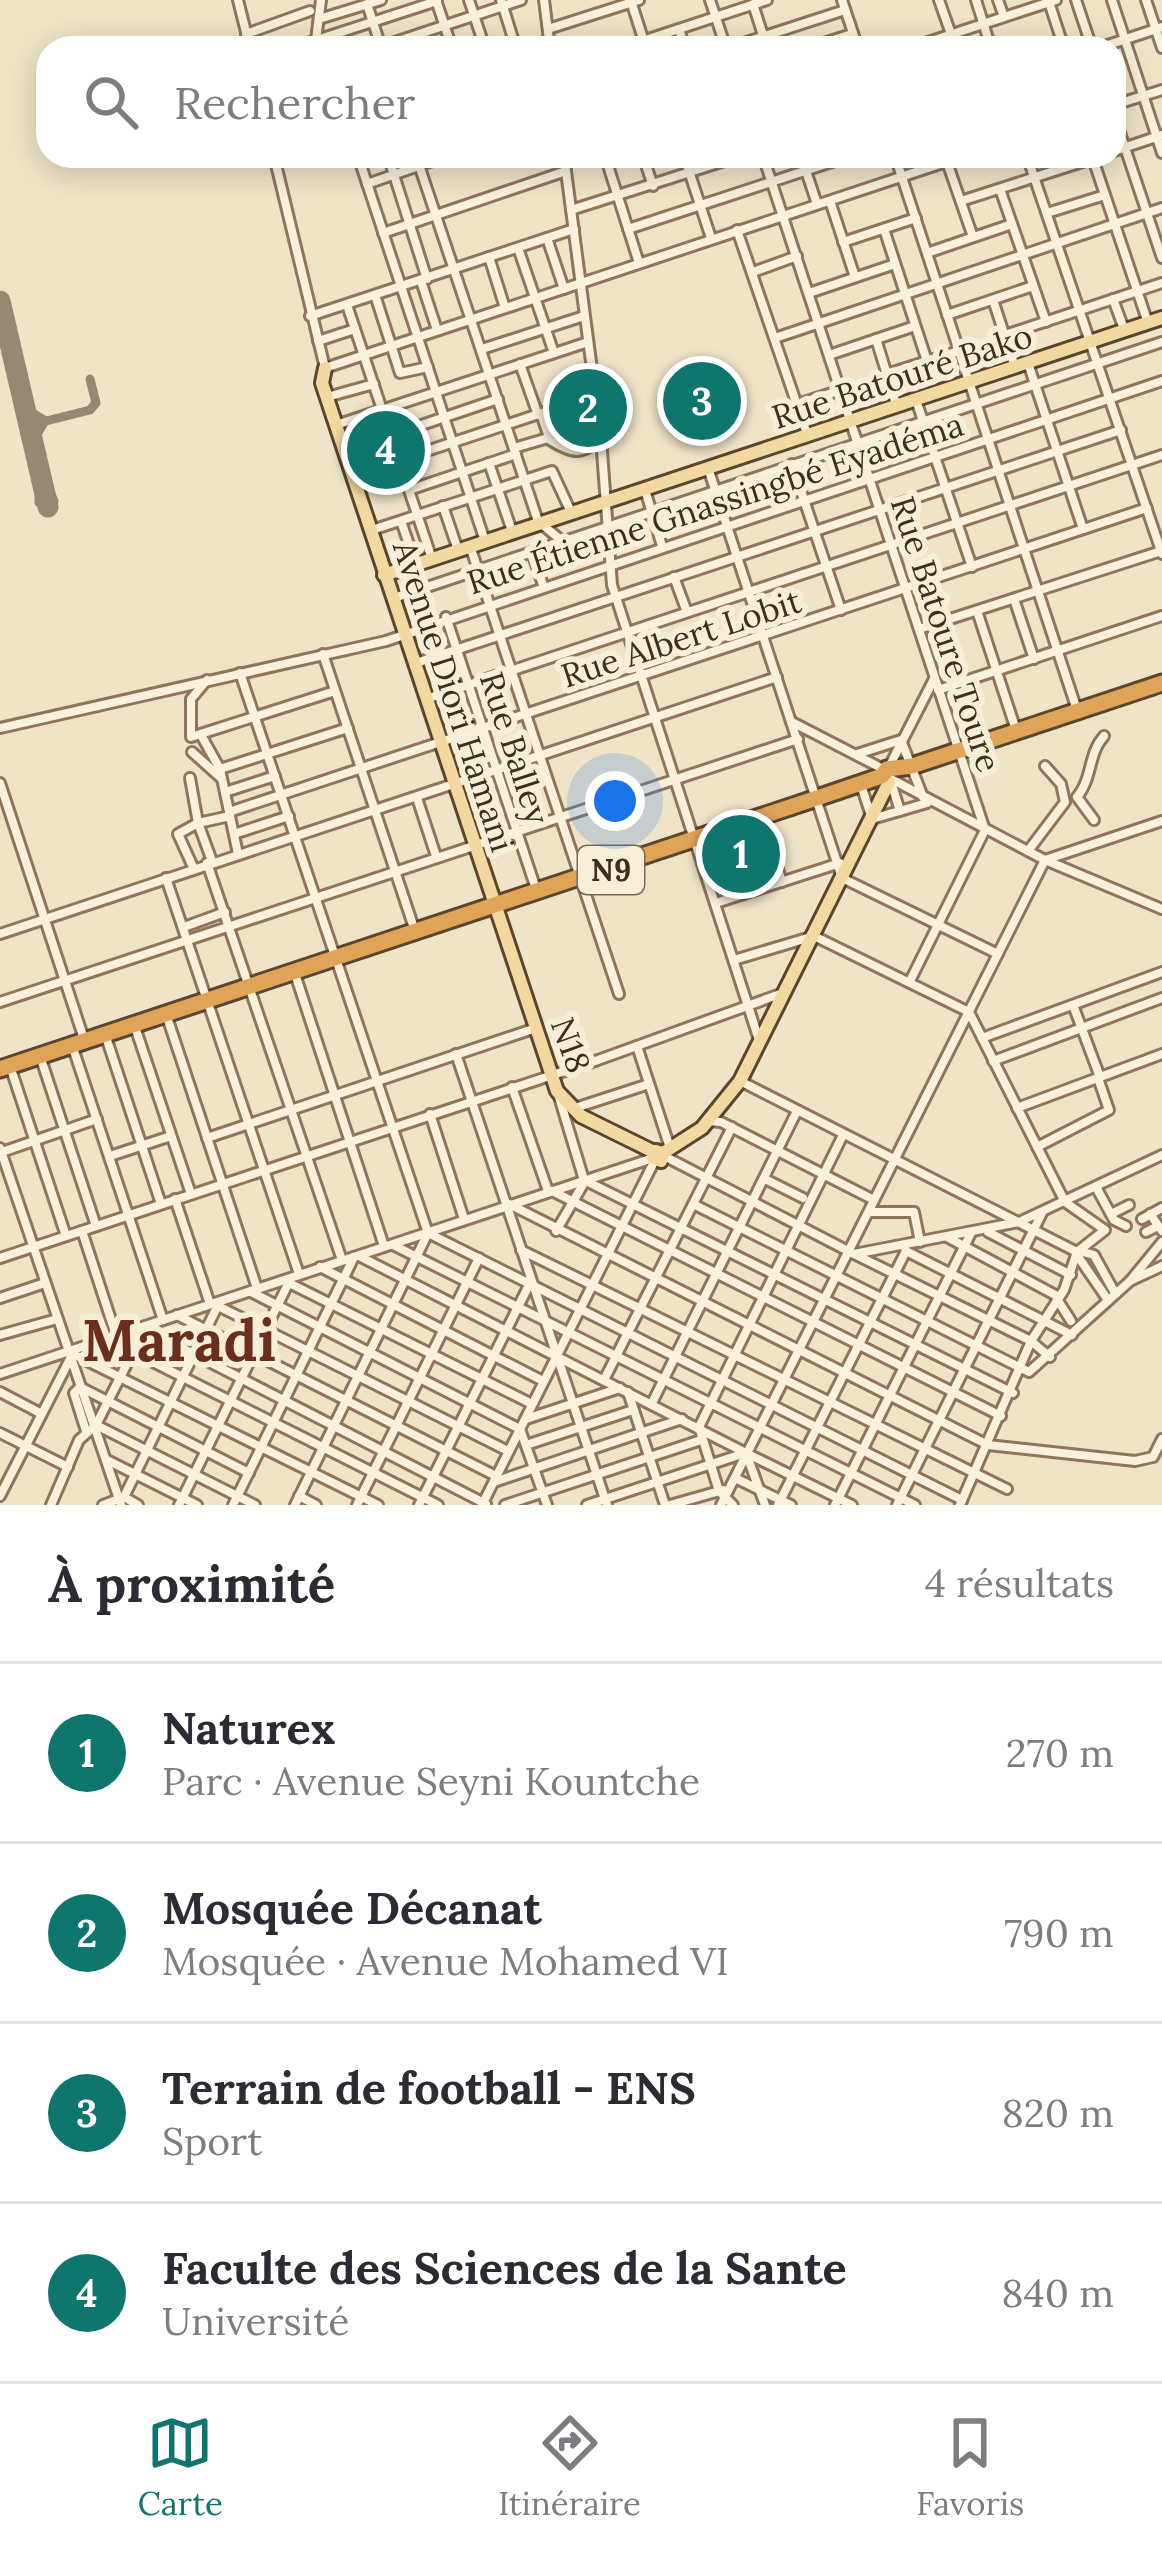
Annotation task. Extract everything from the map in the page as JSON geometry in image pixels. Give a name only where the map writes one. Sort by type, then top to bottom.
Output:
[{"type":"highway","name":"N9","points":[[5,1069],[1162,686]]},
{"type":"highway","name":"N9","points":[[959,753],[1078,714]]},
{"type":"highway","name":"N9","points":[[106,1035],[209,1001]]},
{"type":"highway","name":"N9","points":[[5,1069],[81,1044]]},
{"type":"main road","name":"Rue Batouré Bako","points":[[384,575],[1155,320]]},
{"type":"main road","name":"Avenue Diori Hamani","points":[[325,368],[321,378],[495,907]]},
{"type":"main road","points":[[660,1155],[709,1121],[740,1081],[889,776]]},
{"type":"main road","name":"N18","points":[[495,907],[557,1091],[572,1109],[660,1155]]},
{"type":"street","points":[[305,0],[319,21]]},
{"type":"street","points":[[317,36],[321,0]]},
{"type":"street","points":[[319,21],[381,0]]},
{"type":"street","points":[[469,0],[481,36]]},
{"type":"street","points":[[414,36],[521,0]]},
{"type":"street","points":[[544,0],[549,36]]},
{"type":"street","points":[[710,0],[723,36]]},
{"type":"street","points":[[663,36],[767,0]]},
{"type":"street","points":[[939,0],[949,35]]},
{"type":"street","points":[[976,0],[988,36]]},
{"type":"street","points":[[998,0],[1004,17]]},
{"type":"street","points":[[1076,0],[1090,36]]},
{"type":"street","points":[[1112,0],[1124,36]]},
{"type":"street","points":[[1146,0],[1162,48]]},
{"type":"street","points":[[242,1],[246,34],[310,11]]},
{"type":"street","points":[[337,36],[437,1],[448,36]]},
{"type":"street","points":[[548,29],[634,1],[642,36]]},
{"type":"street","points":[[946,36],[1053,1],[1061,36]]},
{"type":"street","points":[[366,2],[377,36]]},
{"type":"street","points":[[502,3],[512,36]]},
{"type":"street","points":[[753,4],[763,36],[843,5],[853,34],[847,36]]},
{"type":"street","points":[[1126,40],[1159,28]]},
{"type":"street","points":[[679,29],[681,36]]},
{"type":"street","points":[[1126,43],[1162,153]]},
{"type":"street","points":[[1126,101],[1162,90]]},
{"type":"street","points":[[1126,148],[1159,136]]},
{"type":"street","points":[[1126,151],[1162,258]]},
{"type":"street","points":[[281,168],[325,368],[928,168]]},
{"type":"street","points":[[362,168],[469,498],[471,545],[560,816],[572,881],[619,994]]},
{"type":"street","points":[[392,168],[437,330]]},
{"type":"street","points":[[367,184],[406,168]]},
{"type":"street","points":[[420,168],[538,521],[563,542]]},
{"type":"street","points":[[383,233],[553,168]]},
{"type":"street","points":[[566,168],[602,438],[608,564],[759,1042]]},
{"type":"street","points":[[609,168],[639,263]]},
{"type":"street","points":[[647,168],[653,186]]},
{"type":"street","points":[[688,168],[711,238]]},
{"type":"street","points":[[571,210],[701,168]]},
{"type":"street","name":"Rue Batoure Toure","points":[[767,168],[985,830]]},
{"type":"street","points":[[628,229],[815,168]]},
{"type":"street","points":[[899,168],[1078,714]]},
{"type":"street","points":[[949,168],[973,237]]},
{"type":"street","points":[[919,629],[1162,552],[1031,168]]},
{"type":"street","points":[[961,201],[1064,168]]},
{"type":"street","points":[[1098,168],[1137,291],[1155,320]]},
{"type":"street","points":[[806,171],[818,204]]},
{"type":"street","points":[[1000,189],[1046,322]]},
{"type":"street","points":[[1047,213],[1105,195]]},
{"type":"street","points":[[830,200],[855,277]]},
{"type":"street","points":[[775,338],[1162,208]]},
{"type":"street","points":[[843,242],[916,218]]},
{"type":"street","points":[[927,253],[1012,224]]},
{"type":"street","points":[[310,316],[574,229]]},
{"type":"street","points":[[884,229],[927,361]]},
{"type":"street","points":[[737,230],[808,435]]},
{"type":"street","points":[[547,238],[564,289]]},
{"type":"street","points":[[518,248],[554,353]]},
{"type":"street","points":[[752,272],[796,256]]},
{"type":"street","points":[[489,257],[505,308]]},
{"type":"street","points":[[808,293],[895,264]]},
{"type":"street","points":[[1005,335],[1162,283]]},
{"type":"street","points":[[947,314],[1033,286]]},
{"type":"street","points":[[375,296],[400,373],[428,367]]},
{"type":"street","points":[[1113,299],[1124,331]]},
{"type":"street","points":[[993,300],[1005,335],[1035,385],[1083,530]]},
{"type":"street","points":[[347,305],[432,559]]},
{"type":"street","points":[[482,349],[584,316]]},
{"type":"street","points":[[829,355],[915,326]]},
{"type":"street","points":[[318,341],[355,328]]},
{"type":"street","points":[[876,338],[896,406]]},
{"type":"street","points":[[336,425],[588,342]]},
{"type":"street","points":[[393,598],[1162,342]]},
{"type":"street","points":[[886,374],[960,351]]},
{"type":"street","points":[[520,364],[548,437],[574,453],[589,451],[602,438]]},
{"type":"street","name":"Rue Étienne Gnassingbé Eyadéma","points":[[0,728],[405,635],[488,602],[1162,381]]},
{"type":"street","points":[[327,397],[374,384]]},
{"type":"street","points":[[798,404],[841,390]]},
{"type":"street","points":[[353,476],[596,395]]},
{"type":"street","points":[[345,451],[498,399]]},
{"type":"street","points":[[916,400],[972,567]]},
{"type":"street","points":[[563,406],[569,426],[599,423]]},
{"type":"street","points":[[415,663],[1121,430]]},
{"type":"street","points":[[409,490],[548,437]]},
{"type":"street","points":[[763,450],[771,472]]},
{"type":"street","points":[[427,699],[1162,455]]},
{"type":"street","points":[[489,463],[512,531]]},
{"type":"street","points":[[792,464],[841,610]]},
{"type":"street","points":[[708,468],[818,800],[846,861],[716,903]]},
{"type":"street","points":[[370,530],[555,472],[570,510]]},
{"type":"street","points":[[645,489],[662,546]]},
{"type":"street","points":[[443,506],[471,545]]},
{"type":"street","name":"Rue Albert Lobit","points":[[199,823],[1147,508]]},
{"type":"street","points":[[401,521],[416,565]]},
{"type":"street","points":[[532,552],[543,585]]},
{"type":"street","points":[[674,577],[687,612]]},
{"type":"street","points":[[1015,599],[1034,658]]},
{"type":"street","points":[[977,611],[1017,731]]},
{"type":"street","points":[[938,690],[1162,616]]},
{"type":"street","name":"Rue Balley","points":[[446,617],[537,892]]},
{"type":"street","points":[[323,654],[416,934]]},
{"type":"street","points":[[240,673],[428,1232],[297,1501],[316,1505]]},
{"type":"street","points":[[0,934],[777,676]]},
{"type":"street","points":[[889,776],[901,740],[934,678]]},
{"type":"street","points":[[209,679],[196,690],[189,709],[191,737],[335,691]]},
{"type":"street","points":[[792,722],[857,754],[927,800],[985,830],[1162,909]]},
{"type":"street","points":[[221,774],[268,753],[348,728]]},
{"type":"street","points":[[201,735],[221,774],[238,854]]},
{"type":"street","points":[[1028,851],[1065,802],[1078,796],[1093,771],[1093,750],[1104,736]]},
{"type":"street","points":[[0,1002],[798,739]]},
{"type":"street","points":[[857,754],[901,740]]},
{"type":"street","points":[[901,740],[927,800]]},
{"type":"street","points":[[880,747],[900,811]]},
{"type":"street","points":[[193,752],[221,774]]},
{"type":"street","points":[[1046,766],[1061,784],[1065,802]]},
{"type":"street","points":[[225,792],[275,776]]},
{"type":"street","points":[[190,778],[225,912],[342,1260]]},
{"type":"street","points":[[0,783],[64,980],[97,1119],[163,1320]]},
{"type":"street","points":[[861,785],[872,819],[927,800]]},
{"type":"street","points":[[1078,796],[1094,820]]},
{"type":"street","points":[[416,799],[436,856]]},
{"type":"street","points":[[234,834],[289,816]]},
{"type":"street","points":[[761,818],[782,882]]},
{"type":"street","points":[[727,1494],[836,1276],[852,1253],[874,1200],[1045,860],[1162,821]]},
{"type":"street","points":[[194,867],[178,834],[199,823]]},
{"type":"street","points":[[910,981],[985,830]]},
{"type":"street","points":[[166,878],[264,1169],[293,1278],[332,1304],[532,1404]]},
{"type":"street","points":[[842,878],[998,954]]},
{"type":"street","points":[[184,927],[225,912]]},
{"type":"street","points":[[428,1232],[961,1503],[1013,1393],[1031,1341],[1080,1254],[1104,1228],[1065,1202],[969,1016],[910,981],[812,937],[734,960]]},
{"type":"street","points":[[844,951],[969,1016]]},
{"type":"street","points":[[982,1039],[1162,972]]},
{"type":"street","points":[[295,973],[388,1245],[617,1355],[899,1502],[915,1505]]},
{"type":"street","points":[[0,1258],[749,1008],[786,991]]},
{"type":"street","points":[[993,1060],[1162,998]]},
{"type":"street","points":[[1037,1148],[1109,1111],[1073,1005]]},
{"type":"street","points":[[167,1017],[253,1290],[419,1378],[522,1425],[572,1404],[624,1390]]},
{"type":"street","points":[[135,1028],[191,1194]]},
{"type":"street","points":[[207,1138],[536,1028]]},
{"type":"street","points":[[106,1035],[161,1204]]},
{"type":"street","points":[[146,1327],[485,1504],[660,1155],[649,1084],[637,1046]]},
{"type":"street","points":[[456,1054],[606,1502]]},
{"type":"street","points":[[1017,1108],[1162,1054]]},
{"type":"street","points":[[41,1059],[97,1226]]},
{"type":"street","points":[[5,1069],[66,1236]]},
{"type":"street","points":[[740,1081],[1080,1254],[1112,1297]]},
{"type":"street","points":[[572,1109],[649,1084]]},
{"type":"street","points":[[512,1087],[549,1190],[1001,1416]]},
{"type":"street","points":[[557,1091],[585,1180],[1013,1393]]},
{"type":"street","points":[[652,1403],[796,1113]]},
{"type":"street","points":[[430,1114],[464,1220]]},
{"type":"street","points":[[97,1119],[1,1150],[92,1428],[122,1501]]},
{"type":"street","points":[[709,1121],[731,1127],[874,1200]]},
{"type":"street","points":[[604,1380],[731,1127]]},
{"type":"street","points":[[727,1494],[710,1466],[699,1427],[843,1135]]},
{"type":"street","points":[[110,1156],[171,1136]]},
{"type":"street","points":[[0,1374],[660,1155],[1031,1341],[1050,1357]]},
{"type":"street","points":[[852,1253],[905,1248],[1019,1222],[1162,1155]]},
{"type":"street","points":[[765,1179],[802,1198]]},
{"type":"street","points":[[556,1231],[585,1180]]},
{"type":"street","points":[[1096,1187],[1111,1214],[1126,1226]]},
{"type":"street","points":[[175,1199],[216,1304],[508,1451]]},
{"type":"street","points":[[693,1204],[1022,1370],[1034,1371],[1050,1357],[1159,1248]]},
{"type":"street","points":[[507,1205],[988,1445],[1135,1461],[1153,1457],[1162,1438]]},
{"type":"street","points":[[1111,1214],[1130,1205]]},
{"type":"street","points":[[1160,1228],[1146,1216],[1162,1208]]},
{"type":"street","points":[[869,1212],[914,1211],[920,1242]]},
{"type":"street","points":[[899,1502],[1042,1213]]},
{"type":"street","points":[[1146,1232],[1160,1228]]},
{"type":"street","points":[[82,1231],[112,1337],[421,1502],[438,1505]]},
{"type":"street","points":[[987,1231],[1071,1275]]},
{"type":"street","points":[[837,1501],[971,1233]]},
{"type":"street","points":[[947,1237],[963,1250],[1058,1298],[1071,1321]]},
{"type":"street","points":[[905,1248],[1072,1335]]},
{"type":"street","points":[[779,1502],[905,1248]]},
{"type":"street","points":[[521,1250],[974,1477],[1007,1489]]},
{"type":"street","points":[[235,1500],[356,1256]]},
{"type":"street","points":[[356,1256],[852,1505]]},
{"type":"street","points":[[359,1501],[479,1258]]},
{"type":"street","points":[[1130,1281],[1162,1266]]},
{"type":"street","points":[[320,1268],[543,1381]]},
{"type":"street","points":[[181,1501],[293,1278]]},
{"type":"street","points":[[0,1298],[45,1283]]},
{"type":"street","points":[[421,1502],[531,1284]]},
{"type":"street","points":[[122,1501],[216,1304]]},
{"type":"street","points":[[177,1316],[446,1450],[494,1479],[682,1419]]},
{"type":"street","points":[[0,1336],[57,1318]]},
{"type":"street","points":[[51,1505],[146,1327]]},
{"type":"street","points":[[68,1354],[310,1472],[359,1501],[378,1505]]},
{"type":"street","points":[[0,1496],[4,1477],[68,1354]]},
{"type":"street","points":[[80,1387],[249,1472]]},
{"type":"street","points":[[624,1390],[668,1505],[759,1488],[791,1505]]},
{"type":"street","points":[[0,1392],[40,1413]]},
{"type":"street","points":[[526,1445],[633,1410]]},
{"type":"street","points":[[522,1425],[547,1505]]},
{"type":"street","points":[[92,1428],[194,1474],[235,1500],[255,1505]]},
{"type":"street","points":[[0,1433],[68,1467]]},
{"type":"street","points":[[505,1505],[701,1440]]},
{"type":"street","points":[[587,1505],[747,1454]]},
{"type":"street","points":[[747,1454],[765,1505]]},
{"type":"street","points":[[106,1459],[181,1501],[197,1505]]},
{"type":"street","points":[[104,1505],[122,1501],[138,1505]]},
{"type":"green space","points":[[707,372],[723,422],[696,430],[680,381]]},
{"type":"taxiway","points":[[26,409],[46,421],[90,410],[96,403],[90,379]]},
{"type":"taxiway","points":[[33,441],[45,421]]},
{"type":"taxiway","points":[[39,469],[54,501],[48,507],[39,503],[39,469]]},
{"type":"runway","points":[[0,301],[48,507]]},
{"type":"place","name":"Terrain de football - ENS","points":[[702,401]]},
{"type":"place","name":"Mosquée Décanat","points":[[588,408]]},
{"type":"place","name":"Faculte des Sciences de la Sante","points":[[386,450]]},
{"type":"place","name":"Naturex","points":[[741,854]]},
{"type":"district","name":"Maradi","points":[[179,1340]]}]
